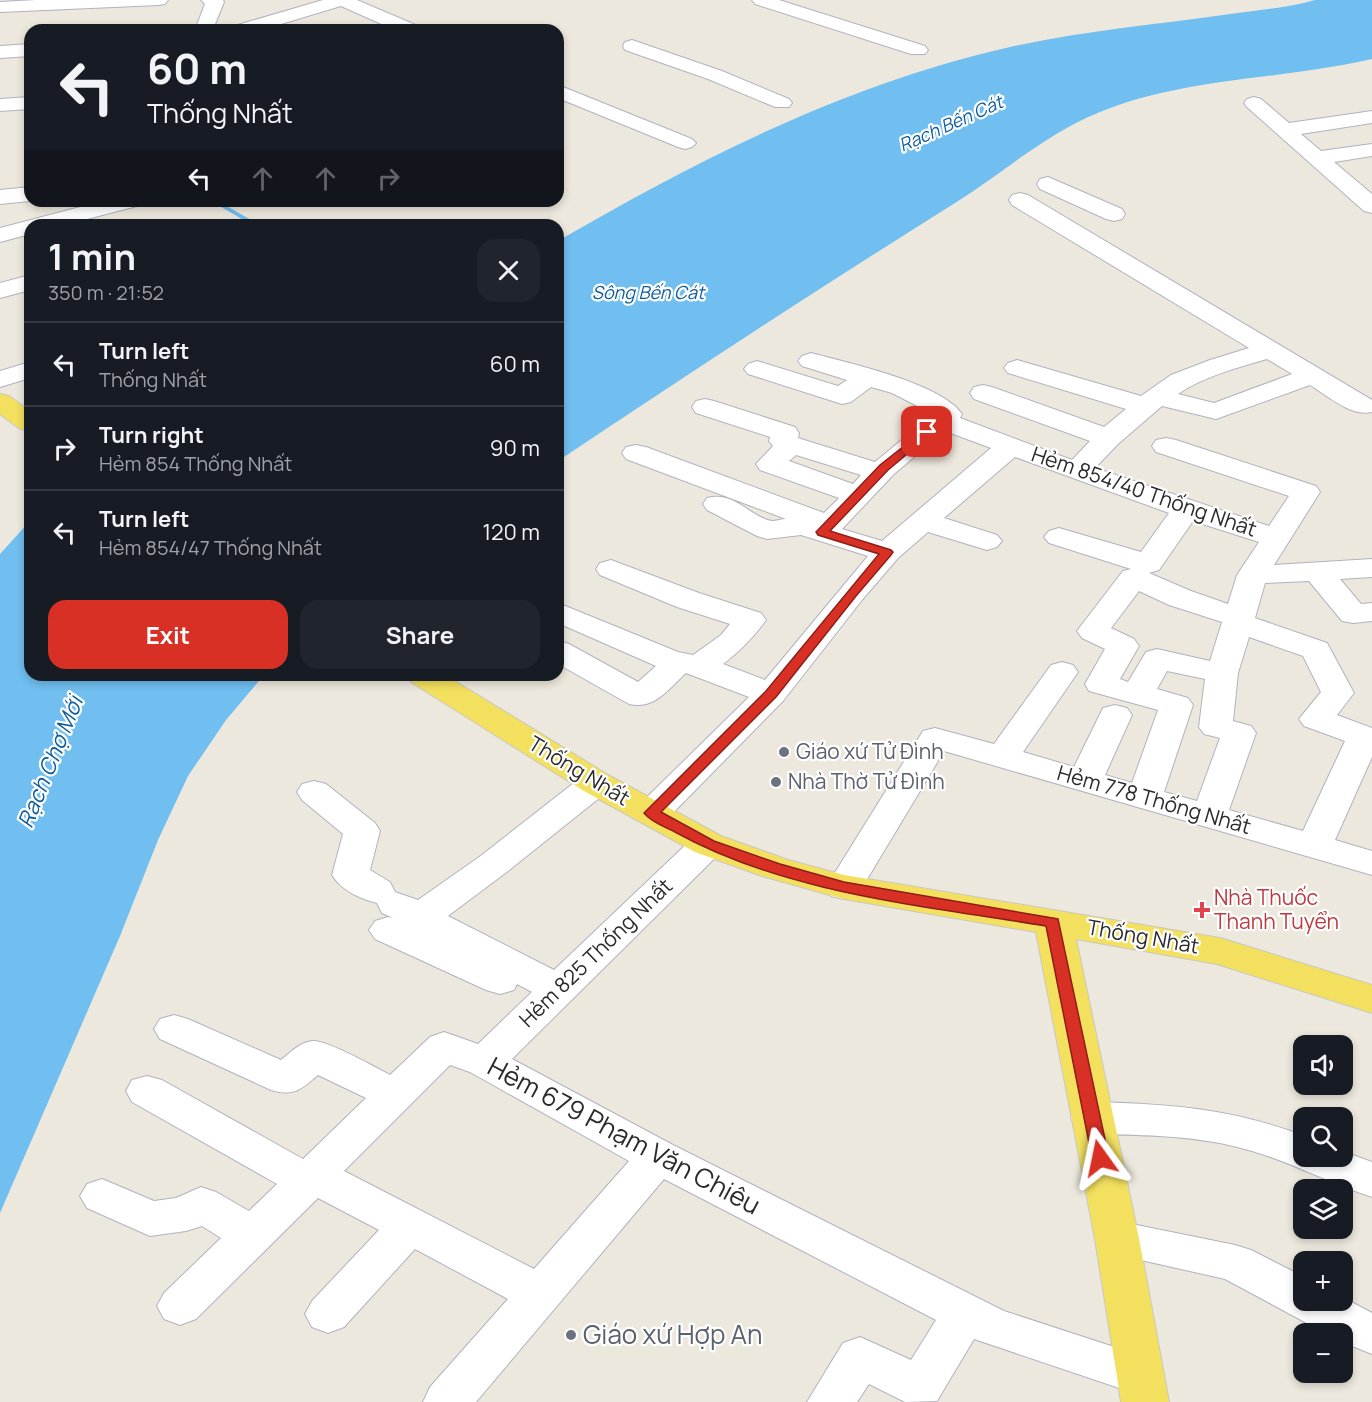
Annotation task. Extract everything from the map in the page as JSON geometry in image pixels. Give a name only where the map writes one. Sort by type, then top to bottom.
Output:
[{"type":"main road","points":[[0,402],[24,419]]},
{"type":"main road","name":"Thống Nhất","points":[[432,681],[596,783],[708,844],[775,868],[844,887],[1220,951],[1372,999]]},
{"type":"main road","points":[[1053,922],[1117,1239],[1142,1389]]},
{"type":"street","points":[[0,7],[159,0]]},
{"type":"street","points":[[206,24],[215,2],[210,0]]},
{"type":"street","points":[[260,24],[342,0],[397,24]]},
{"type":"street","points":[[761,0],[918,50]]},
{"type":"street","points":[[280,18],[292,24]]},
{"type":"street","points":[[632,46],[782,103]]},
{"type":"street","points":[[0,52],[24,50]]},
{"type":"street","points":[[564,94],[685,143]]},
{"type":"street","points":[[0,105],[24,103]]},
{"type":"street","points":[[1254,103],[1372,206]]},
{"type":"street","points":[[1279,127],[1372,117]]},
{"type":"street","points":[[1316,158],[1372,150]]},
{"type":"street","points":[[1337,176],[1360,174]]},
{"type":"street","points":[[1048,184],[1114,214]]},
{"type":"street","points":[[0,197],[24,195]]},
{"type":"street","points":[[1020,200],[1363,406]]},
{"type":"street","points":[[61,219],[106,207]]},
{"type":"street","points":[[0,235],[24,229]]},
{"type":"street","points":[[0,291],[24,284]]},
{"type":"street","points":[[1077,471],[1108,438],[1151,401],[1180,381],[1218,365],[1270,350]]},
{"type":"street","points":[[811,360],[901,387],[910,394],[945,408],[949,414],[879,472],[826,529]]},
{"type":"street","points":[[1017,368],[1151,401],[1216,411],[1312,376]]},
{"type":"street","points":[[757,369],[842,396],[867,377]]},
{"type":"street","points":[[0,379],[24,372]]},
{"type":"street","points":[[983,393],[1108,438]]},
{"type":"street","points":[[705,407],[785,434],[783,441],[791,445],[879,472]]},
{"type":"street","name":"Hẻm 854/40 Thống Nhất","points":[[941,420],[1013,439],[1077,471],[1276,538]]},
{"type":"street","points":[[652,813],[771,694],[851,593],[887,552],[1013,439]]},
{"type":"street","points":[[791,445],[770,464],[857,495]]},
{"type":"street","points":[[1166,446],[1306,492],[1252,575],[1222,673],[1216,727],[1239,733],[1209,816]]},
{"type":"street","points":[[636,453],[887,552]]},
{"type":"street","points":[[717,504],[767,530],[802,526],[826,529]]},
{"type":"street","points":[[1059,537],[1148,564],[1187,509]]},
{"type":"street","points":[[923,521],[985,543]]},
{"type":"street","points":[[1252,575],[1372,568]]},
{"type":"street","points":[[564,654],[641,697],[689,664],[732,642],[750,620],[688,600],[610,569]]},
{"type":"street","points":[[1317,572],[1353,614],[1372,612]]},
{"type":"street","points":[[1144,798],[1176,705],[1127,704],[1101,684],[1123,646],[1093,631],[1134,577],[1180,598],[1316,650],[1338,693],[1316,719],[1368,738],[1314,846]]},
{"type":"street","points":[[564,614],[771,694]]},
{"type":"street","points":[[1085,781],[1127,704],[1157,659],[1222,673]]},
{"type":"street","points":[[1002,757],[1062,672]]},
{"type":"street","name":"Hẻm 778 Thống Nhất","points":[[844,887],[935,738],[1372,863]]},
{"type":"street","points":[[396,910],[495,863],[596,783]]},
{"type":"street","points":[[314,792],[362,831],[350,876],[396,910],[552,995]]},
{"type":"street","name":"Hẻm 825 Thống Nhất","points":[[484,1062],[708,844]]},
{"type":"street","points":[[174,1029],[286,1078],[314,1055],[395,1095]]},
{"type":"street","name":"Hẻm 679 Phạm Văn Chiêu","points":[[180,1306],[444,1047],[484,1062],[658,1156],[989,1325],[1142,1389]]},
{"type":"street","points":[[147,1091],[310,1178],[410,1226],[540,1294]]},
{"type":"street","points":[[1092,1118],[1164,1120],[1219,1126],[1293,1149]]},
{"type":"street","points":[[447,1402],[658,1156]]},
{"type":"street","points":[[1340,1167],[1372,1180]]},
{"type":"street","points":[[102,1196],[150,1219],[186,1214],[201,1204],[253,1235]]},
{"type":"street","points":[[328,1314],[410,1226]]},
{"type":"street","points":[[1117,1239],[1235,1263],[1293,1294]]},
{"type":"street","points":[[1326,1311],[1372,1335]]},
{"type":"street","points":[[831,1402],[860,1357],[920,1387],[965,1313]]},
{"type":"water","name":"Sông Bến Cát","points":[[1315,0],[1372,0],[1372,59],[1166,92],[1100,112],[1081,121],[1043,142],[973,191],[755,330],[564,457],[564,238],[665,181],[719,154],[774,128],[888,82],[1006,48],[1061,37],[1294,5]]},
{"type":"water","name":"Rạch Chợ Mới","points":[[24,527],[24,681],[259,681],[226,720],[188,776],[158,840],[120,936],[0,1213],[0,554]]},
{"type":"waterway","points":[[225,207],[246,219]]},
{"type":"place","name":"Giáo xứ Tử Đình","points":[[784,752]]},
{"type":"place","name":"Nhà Thờ Tử Đình","points":[[776,782]]},
{"type":"place","name":"Nhà Thuốc Thanh Tuyển","points":[[1202,910]]},
{"type":"place","name":"Giáo xứ Hợp An","points":[[571,1335]]},
{"type":"route","points":[[927,432],[884,468],[822,532],[887,552],[851,593],[771,694],[652,813],[708,844],[775,868],[844,887],[1053,922],[1100,1158]]},
{"type":"water label","name":"Rạch Bến Cát","points":[[951,124]]}]
